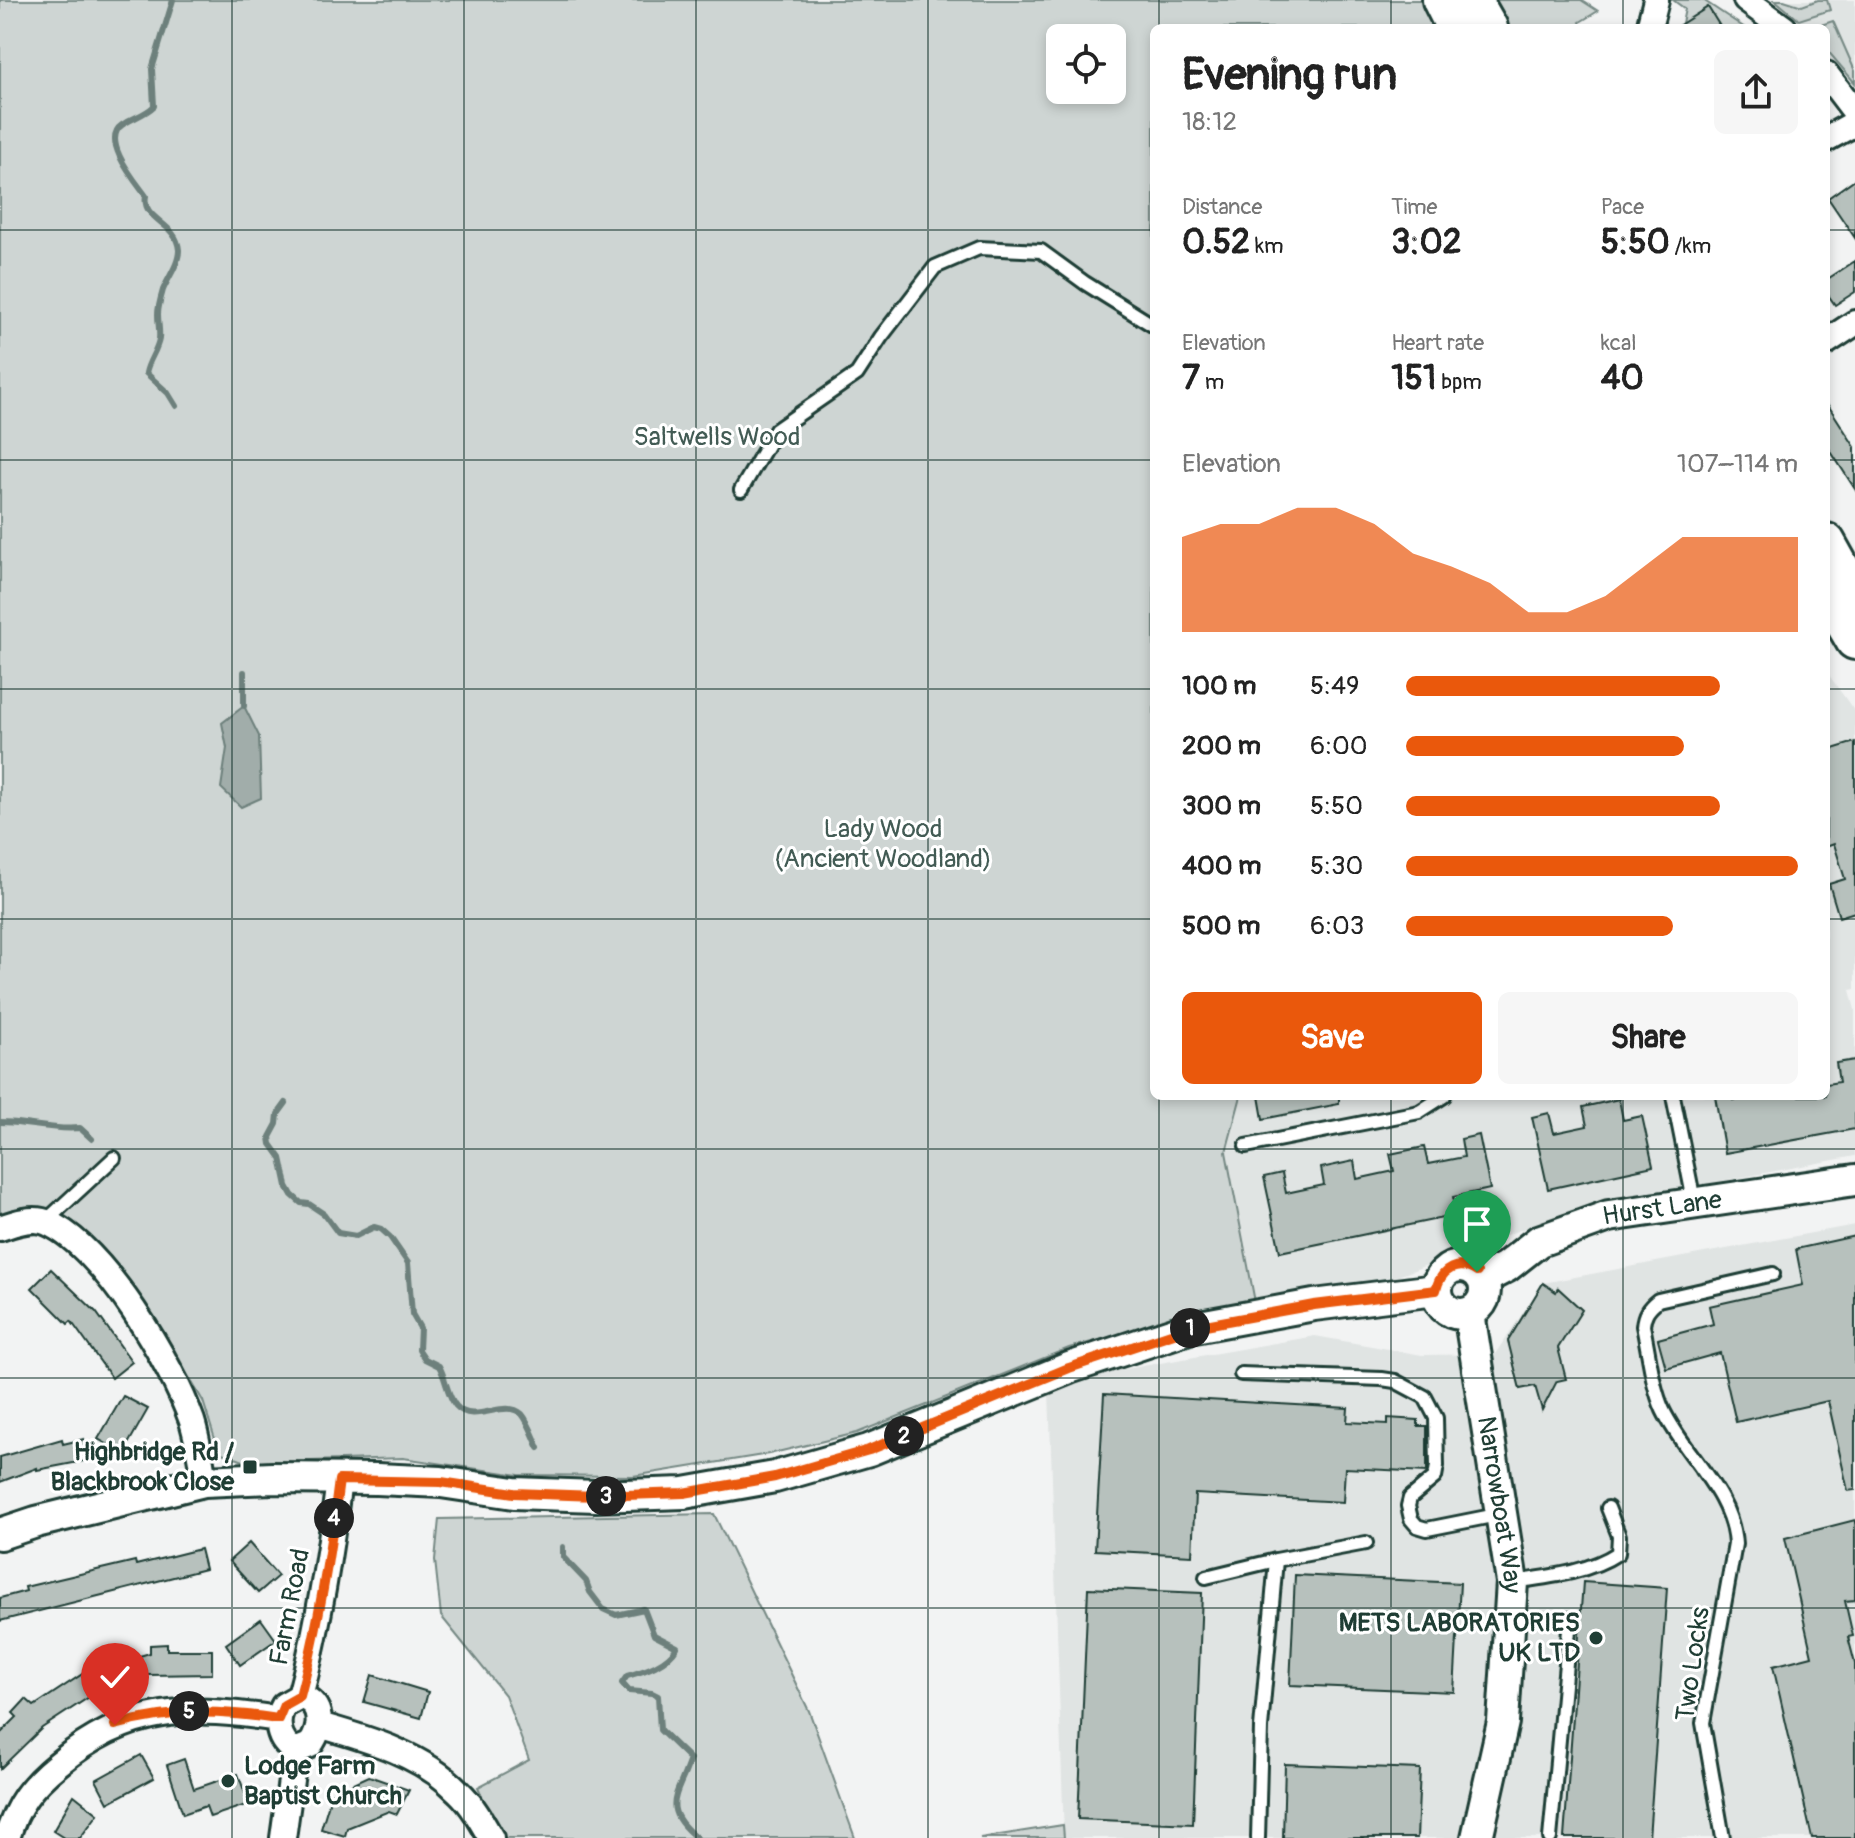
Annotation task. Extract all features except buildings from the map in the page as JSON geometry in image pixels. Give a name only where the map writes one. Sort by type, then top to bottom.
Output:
[{"type":"highway","points":[[1442,0],[1454,24]]},
{"type":"highway","points":[[1472,0],[1486,24]]},
{"type":"highway","points":[[1830,550],[1855,595]]},
{"type":"highway","points":[[1830,597],[1855,640]]},
{"type":"street","points":[[1650,24],[1656,0]]},
{"type":"street","points":[[1746,0],[1779,24]]},
{"type":"street","points":[[1830,79],[1855,112]]},
{"type":"street","points":[[1830,137],[1855,123]]},
{"type":"street","points":[[1830,336],[1855,323]]},
{"type":"street","name":"Hurst Lane","points":[[1483,1279],[1506,1267],[1539,1241],[1609,1216],[1694,1201],[1855,1180]]},
{"type":"street","points":[[0,1228],[20,1222],[46,1221],[99,1265],[136,1316],[179,1390],[192,1422],[204,1481]]},
{"type":"street","points":[[1456,1266],[1473,1268],[1483,1279],[1485,1296],[1481,1304],[1469,1313],[1460,1315],[1448,1312],[1442,1306],[1436,1290],[1443,1272],[1456,1266]]},
{"type":"street","points":[[0,1534],[36,1522],[204,1481],[272,1478],[441,1482],[514,1493],[596,1496],[684,1493],[775,1477],[869,1450],[1069,1368],[1189,1328],[1314,1305],[1436,1290]]},
{"type":"street","name":"Narrowboat Way","points":[[1469,1313],[1512,1582],[1503,1722],[1477,1838]]},
{"type":"street","name":"Farm Road","points":[[300,1696],[312,1651],[329,1559],[339,1480]]},
{"type":"street","points":[[300,1696],[314,1705],[319,1725],[310,1745],[295,1751],[283,1740],[278,1719],[284,1705],[300,1696]]},
{"type":"street","points":[[7,1838],[7,1811],[43,1776],[115,1725],[188,1711],[278,1719]]},
{"type":"street","points":[[319,1725],[380,1744],[423,1764],[459,1792],[491,1838]]},
{"type":"street","points":[[283,1838],[295,1751]]},
{"type":"lane","points":[[741,490],[776,430],[857,374],[881,337],[935,267],[979,248],[1041,251],[1150,324]]},
{"type":"lane","points":[[1246,1146],[1419,1112],[1438,1100]]},
{"type":"lane","points":[[1674,1100],[1694,1201]]},
{"type":"lane","points":[[46,1221],[114,1158]]},
{"type":"lane","name":"Two Locks","points":[[1723,1838],[1703,1723],[1735,1544],[1734,1523],[1726,1505],[1661,1407],[1643,1326],[1649,1307],[1658,1300],[1773,1274]]},
{"type":"lane","points":[[1241,1374],[1382,1379],[1412,1388],[1425,1397],[1436,1418],[1437,1466],[1435,1477],[1410,1498],[1411,1519],[1417,1526],[1427,1529],[1502,1514]]},
{"type":"lane","points":[[1512,1582],[1559,1575],[1608,1560],[1618,1553],[1619,1536],[1608,1508]]},
{"type":"lane","points":[[1206,1577],[1366,1543]]},
{"type":"lane","points":[[1258,1838],[1261,1728],[1276,1560]]},
{"type":"lane","points":[[1550,1838],[1570,1619]]},
{"type":"shaded area","points":[[1743,0],[1855,0],[1855,124],[1830,91],[1830,24],[1767,24]]},
{"type":"shaded area","points":[[1830,677],[1855,712],[1855,989],[1850,990],[1855,1010],[1855,1156],[1580,1208],[1396,1277],[1377,1288],[1236,1304],[1226,1152],[1235,1100],[1830,1100]]},
{"type":"shaded area","points":[[244,706],[259,736],[261,798],[241,807],[221,788],[227,748],[222,723]]},
{"type":"shaded area","points":[[1855,1225],[1855,1838],[1064,1838],[1049,1391],[1097,1374],[1315,1336],[1422,1355],[1495,1354],[1543,1283]]},
{"type":"green space","name":"Saltwells Wood","points":[[0,0],[1432,0],[1444,24],[1150,24],[1150,1100],[1240,1100],[1226,1152],[1255,1302],[1236,1304],[1069,1348],[857,1433],[769,1454],[633,1476],[519,1475],[403,1458],[249,1463],[219,1452],[203,1401],[145,1303],[106,1253],[73,1227],[0,1217]]},
{"type":"green space","points":[[1490,0],[1581,0],[1598,11],[1581,24],[1502,24]]},
{"type":"green space","points":[[1673,0],[1703,0],[1739,24],[1683,24],[1685,9]]},
{"type":"green space","points":[[1775,0],[1802,6],[1827,0],[1830,10],[1799,20]]},
{"type":"green space","points":[[1833,21],[1855,71],[1855,83],[1830,54],[1830,24],[1824,24]]},
{"type":"green space","points":[[714,1514],[809,1711],[855,1838],[501,1838],[478,1787],[529,1760],[505,1695],[441,1616],[435,1560],[439,1519]]},
{"type":"green space","points":[[1063,1825],[1064,1838],[980,1838]]},
{"type":"waterway","points":[[173,0],[152,69],[154,106],[122,125],[116,132],[115,140],[122,161],[146,196],[149,211],[177,241],[179,255],[163,290],[158,314],[159,339],[146,373],[168,393],[176,406]]},
{"type":"waterway","points":[[244,672],[244,706]]},
{"type":"waterway","points":[[286,1103],[278,1114],[270,1137],[281,1158],[292,1195],[324,1214],[338,1233],[356,1236],[374,1227],[390,1237],[408,1263],[412,1314],[420,1328],[419,1350],[425,1359],[439,1366],[456,1406],[471,1413],[515,1410],[525,1417],[539,1448]]},
{"type":"waterway","points":[[0,1122],[80,1128],[92,1139]]},
{"type":"waterway","points":[[563,1547],[563,1557],[586,1581],[603,1609],[616,1615],[644,1609],[654,1635],[677,1647],[662,1662],[627,1676],[622,1683],[629,1691],[658,1696],[660,1730],[690,1759],[677,1792],[675,1809],[678,1818],[697,1838]]},
{"type":"place","name":"Highbridge Rd / Blackbrook Close","points":[[250,1467]]},
{"type":"place","name":"METS LABORATORIES UK LTD","points":[[1596,1638]]},
{"type":"place","name":"Lodge Farm Baptist Church","points":[[228,1781]]},
{"type":"route","points":[[115,1725],[188,1711],[278,1719],[284,1705],[300,1696],[312,1651],[329,1559],[339,1480],[441,1482],[514,1493],[596,1496],[684,1493],[775,1477],[869,1450],[1069,1368],[1189,1328],[1314,1305],[1436,1290],[1443,1272],[1456,1266],[1465,1265],[1477,1272]]},
{"type":"park label","name":"Lady Wood (Ancient Woodland)","points":[[883,844]]}]
